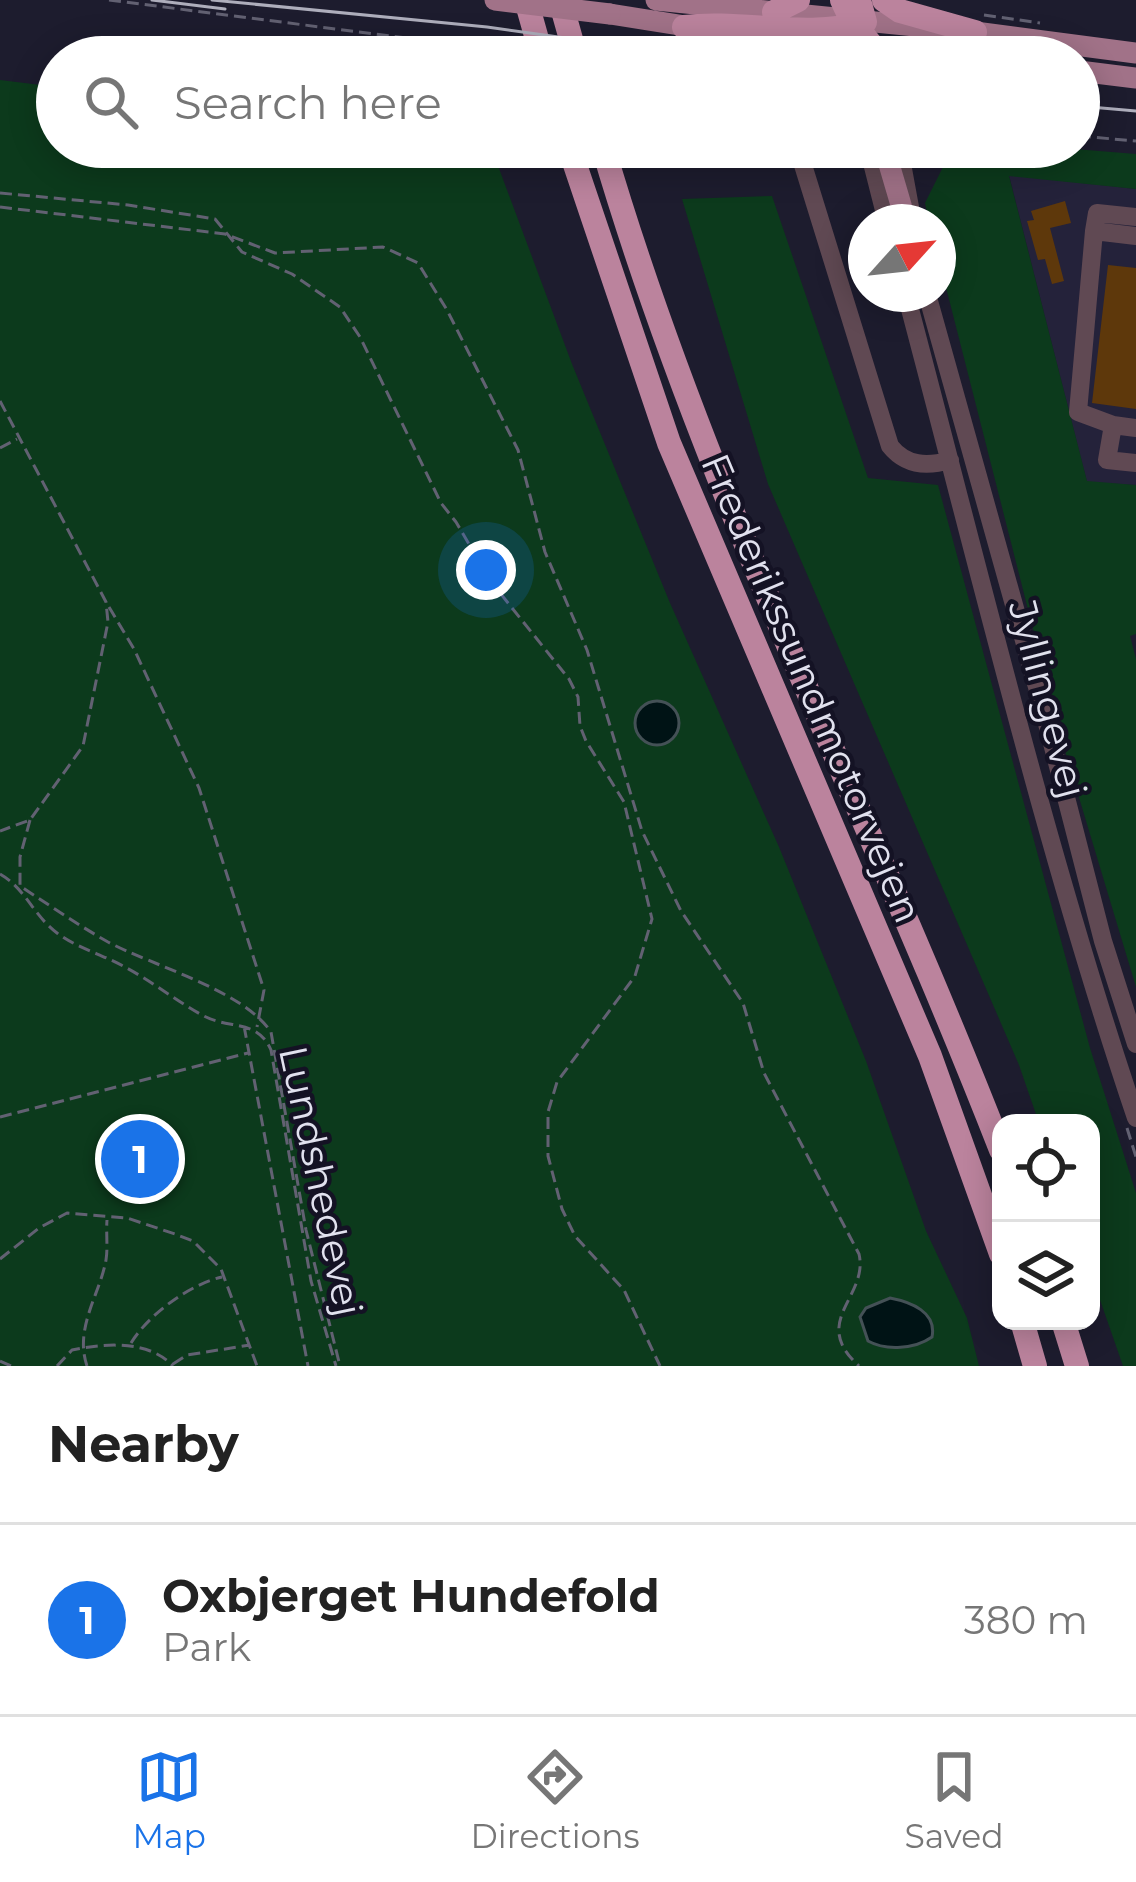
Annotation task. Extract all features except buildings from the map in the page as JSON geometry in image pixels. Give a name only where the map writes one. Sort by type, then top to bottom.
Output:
[{"type":"highway","points":[[512,0],[521,36]]},
{"type":"highway","points":[[526,0],[536,36]]},
{"type":"highway","points":[[560,0],[570,36]]},
{"type":"highway","points":[[774,12],[798,0]]},
{"type":"highway","points":[[884,0],[900,11],[975,32]]},
{"type":"highway","points":[[684,27],[720,23],[852,30]]},
{"type":"highway","points":[[572,168],[578,178]]},
{"type":"highway","name":"Frederikssundmotorvejen","points":[[575,168],[670,443],[930,1056],[992,1229]]},
{"type":"highway","name":"Frederikssundmotorvejen","points":[[610,168],[710,451],[992,1128]]},
{"type":"highway","points":[[1025,1330],[1035,1366]]},
{"type":"highway","points":[[1066,1330],[1077,1366]]},
{"type":"main road","points":[[495,0],[610,14],[684,27],[706,36]]},
{"type":"main road","points":[[656,0],[774,12],[852,30],[1006,36]]},
{"type":"main road","points":[[1100,48],[1136,53]]},
{"type":"main road","points":[[1100,74],[1136,78]]},
{"type":"main road","points":[[891,168],[903,204]]},
{"type":"street","points":[[804,168],[890,446],[900,458],[917,464],[950,460]]},
{"type":"street","points":[[873,168],[882,204]]},
{"type":"street","points":[[902,168],[907,204]]},
{"type":"street","points":[[1136,218],[1097,213],[1078,412],[1136,428]]},
{"type":"street","points":[[1094,231],[1136,236]]},
{"type":"street","name":"Jyllingevej","points":[[911,312],[1017,712],[1136,1118]]},
{"type":"street","name":"Jyllingevej","points":[[933,312],[1103,941],[1136,1044]]},
{"type":"street","points":[[1113,425],[1107,460],[1136,464]]},
{"type":"path","points":[[109,0],[390,36]]},
{"type":"path","points":[[1100,138],[1136,141]]},
{"type":"path","points":[[0,193],[196,213],[215,219],[242,252],[292,274],[340,307],[360,337],[441,503],[492,584],[568,679],[578,698],[586,741],[620,791],[651,908],[648,938],[635,976],[557,1082],[548,1112],[548,1156],[574,1236],[624,1290],[660,1366]]},
{"type":"path","points":[[0,207],[225,234],[275,253],[383,247],[418,262],[448,310],[518,450],[545,551],[587,650],[642,831],[681,911],[743,1003],[764,1073],[859,1254],[859,1280],[838,1320],[845,1353],[859,1366]]},
{"type":"path","points":[[0,401],[134,650],[199,788],[264,989],[256,1029]]},
{"type":"path","points":[[0,448],[19,438]]},
{"type":"path","points":[[106,602],[104,654],[83,746],[29,820],[20,857],[20,886],[110,943],[175,970],[260,1015],[271,1032],[306,1230],[338,1366]]},
{"type":"path","points":[[0,831],[29,820]]},
{"type":"path","name":"Lundshedevej","points":[[0,874],[20,886],[37,916],[57,933],[123,966],[214,1022],[256,1029],[271,1050],[310,1282],[338,1366]]},
{"type":"path","points":[[244,1025],[308,1366]]},
{"type":"path","points":[[0,1117],[250,1052]]},
{"type":"path","points":[[0,1258],[67,1213],[146,1222],[193,1241],[220,1269],[257,1366]]},
{"type":"path","points":[[87,1366],[82,1348],[89,1308],[105,1266],[107,1218]]},
{"type":"path","points":[[130,1346],[154,1314],[201,1282],[224,1277]]},
{"type":"path","points":[[57,1366],[64,1354],[82,1348],[130,1346],[163,1355],[173,1365],[187,1355],[251,1345]]},
{"type":"path","points":[[0,1361],[11,1366]]},
{"type":"shaded area","points":[[1009,175],[1136,189],[1136,485],[1087,482]]},
{"type":"shaded area","points":[[657,701],[673,707],[679,723],[673,739],[657,745],[641,739],[635,723],[641,707]]},
{"type":"shaded area","points":[[890,1298],[926,1315],[932,1337],[900,1347],[868,1341],[860,1317],[866,1308]]},
{"type":"green space","points":[[0,80],[36,84],[36,168],[499,168],[572,364],[670,603],[779,847],[866,1061],[926,1231],[967,1318],[979,1366],[0,1366]]},
{"type":"green space","points":[[1100,151],[1136,154],[1136,189],[1009,176],[1087,481],[1136,485],[1136,634],[1130,636],[1136,659],[1136,987],[1059,731],[952,312],[956,312],[956,204],[925,204],[942,168],[1100,168]]},
{"type":"green space","points":[[772,196],[868,478],[938,485],[1090,1048],[1136,1193],[1136,1366],[1123,1366],[1100,1300],[1100,1114],[1036,1114],[1019,1065],[768,484],[682,199]]},
{"type":"tram line","points":[[152,0],[225,9]]},
{"type":"tram line","points":[[212,0],[552,36]]},
{"type":"tram line","points":[[1100,108],[1136,111]]},
{"type":"place","name":"Oxbjerget Hundefold","points":[[140,1159]]}]
